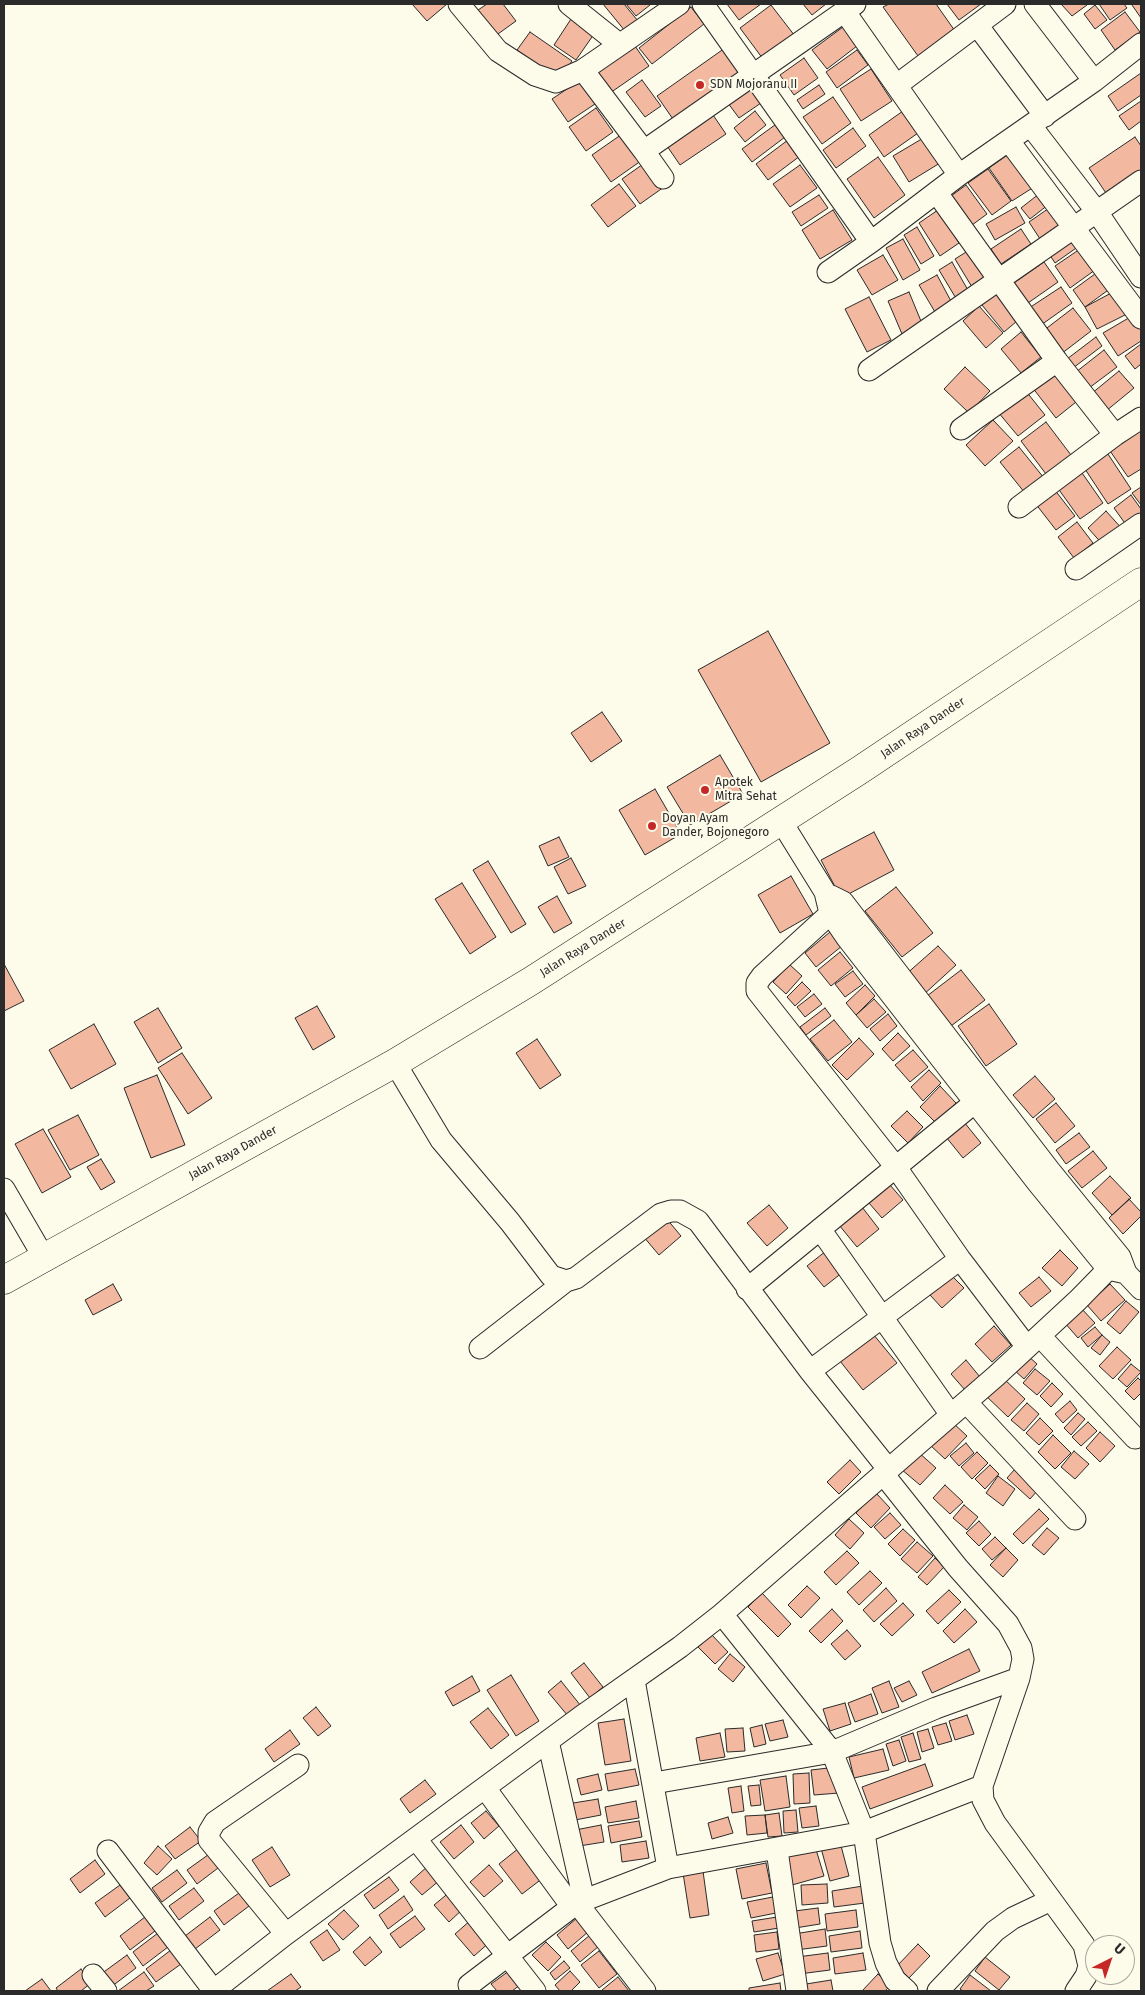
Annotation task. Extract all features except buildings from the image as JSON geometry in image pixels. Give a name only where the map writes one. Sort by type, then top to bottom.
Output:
[{"type":"main road","name":"Jalan Raya Dander","points":[[4,1280],[43,1256],[395,1062],[590,945],[781,821],[1141,582]]},
{"type":"street","points":[[459,4],[498,51],[529,72],[556,82],[583,70],[679,4]]},
{"type":"street","points":[[569,4],[619,44]]},
{"type":"street","points":[[703,4],[871,242]]},
{"type":"street","points":[[897,85],[1005,4]]},
{"type":"street","points":[[1035,4],[1094,81]]},
{"type":"street","points":[[644,151],[850,8],[897,85],[959,176]]},
{"type":"street","points":[[976,26],[1141,276]]},
{"type":"street","points":[[828,272],[959,176],[1094,81],[1141,44]]},
{"type":"street","points":[[583,70],[663,178]]},
{"type":"street","points":[[1009,141],[1141,318]]},
{"type":"street","points":[[869,370],[1075,228],[1141,180]]},
{"type":"street","points":[[937,193],[1057,362],[1115,435]]},
{"type":"street","points":[[961,429],[1057,362]]},
{"type":"street","points":[[1020,507],[1115,435],[1141,418]]},
{"type":"street","points":[[1076,569],[1141,524]]},
{"type":"street","points":[[781,821],[832,903],[853,932],[1044,1177],[1118,1266],[1141,1288]]},
{"type":"street","points":[[832,903],[762,976],[757,983],[757,991],[895,1166],[960,1259],[1034,1341],[1135,1438]]},
{"type":"street","points":[[395,1062],[432,1128],[452,1156],[510,1222],[542,1268],[551,1276],[566,1281]]},
{"type":"street","points":[[747,1289],[981,1096]]},
{"type":"street","points":[[4,1189],[43,1256]]},
{"type":"street","points":[[480,1348],[566,1281],[576,1278],[652,1220],[671,1211],[680,1212],[698,1221],[747,1289],[887,1473],[1016,1635],[1023,1659],[1019,1678],[982,1786],[983,1800],[991,1817],[1051,1900],[1079,1935],[1088,1956],[1086,1976],[1076,1991]]},
{"type":"street","points":[[820,1229],[882,1317],[958,1408],[1075,1519]]},
{"type":"street","points":[[810,1371],[960,1259]]},
{"type":"street","points":[[108,1851],[214,1991],[286,1934],[722,1614],[887,1473],[1118,1266]]},
{"type":"street","points":[[722,1614],[832,1752],[864,1832],[880,1943],[886,1963],[895,1980],[907,1991]]},
{"type":"street","points":[[654,1782],[832,1752],[936,1708],[1019,1678]]},
{"type":"street","points":[[634,1680],[654,1782],[668,1868]]},
{"type":"street","points":[[548,1741],[578,1904]]},
{"type":"street","points":[[286,1934],[209,1840],[209,1832],[215,1822],[298,1765]]},
{"type":"street","points":[[469,1984],[578,1904],[668,1868],[777,1850],[864,1832],[982,1786]]},
{"type":"street","points":[[485,1788],[645,1991]]},
{"type":"street","points":[[416,1839],[534,1991]]},
{"type":"street","points":[[777,1850],[797,1991]]},
{"type":"street","points":[[938,1991],[996,1931],[1013,1918],[1051,1900]]},
{"type":"place","name":"SDN Mojoranu II","points":[[700,85]]},
{"type":"place","name":"Apotek Mitra Sehat","points":[[705,790]]},
{"type":"place","name":"Doyan Ayam Dander, Bojonegoro","points":[[652,826]]}]
